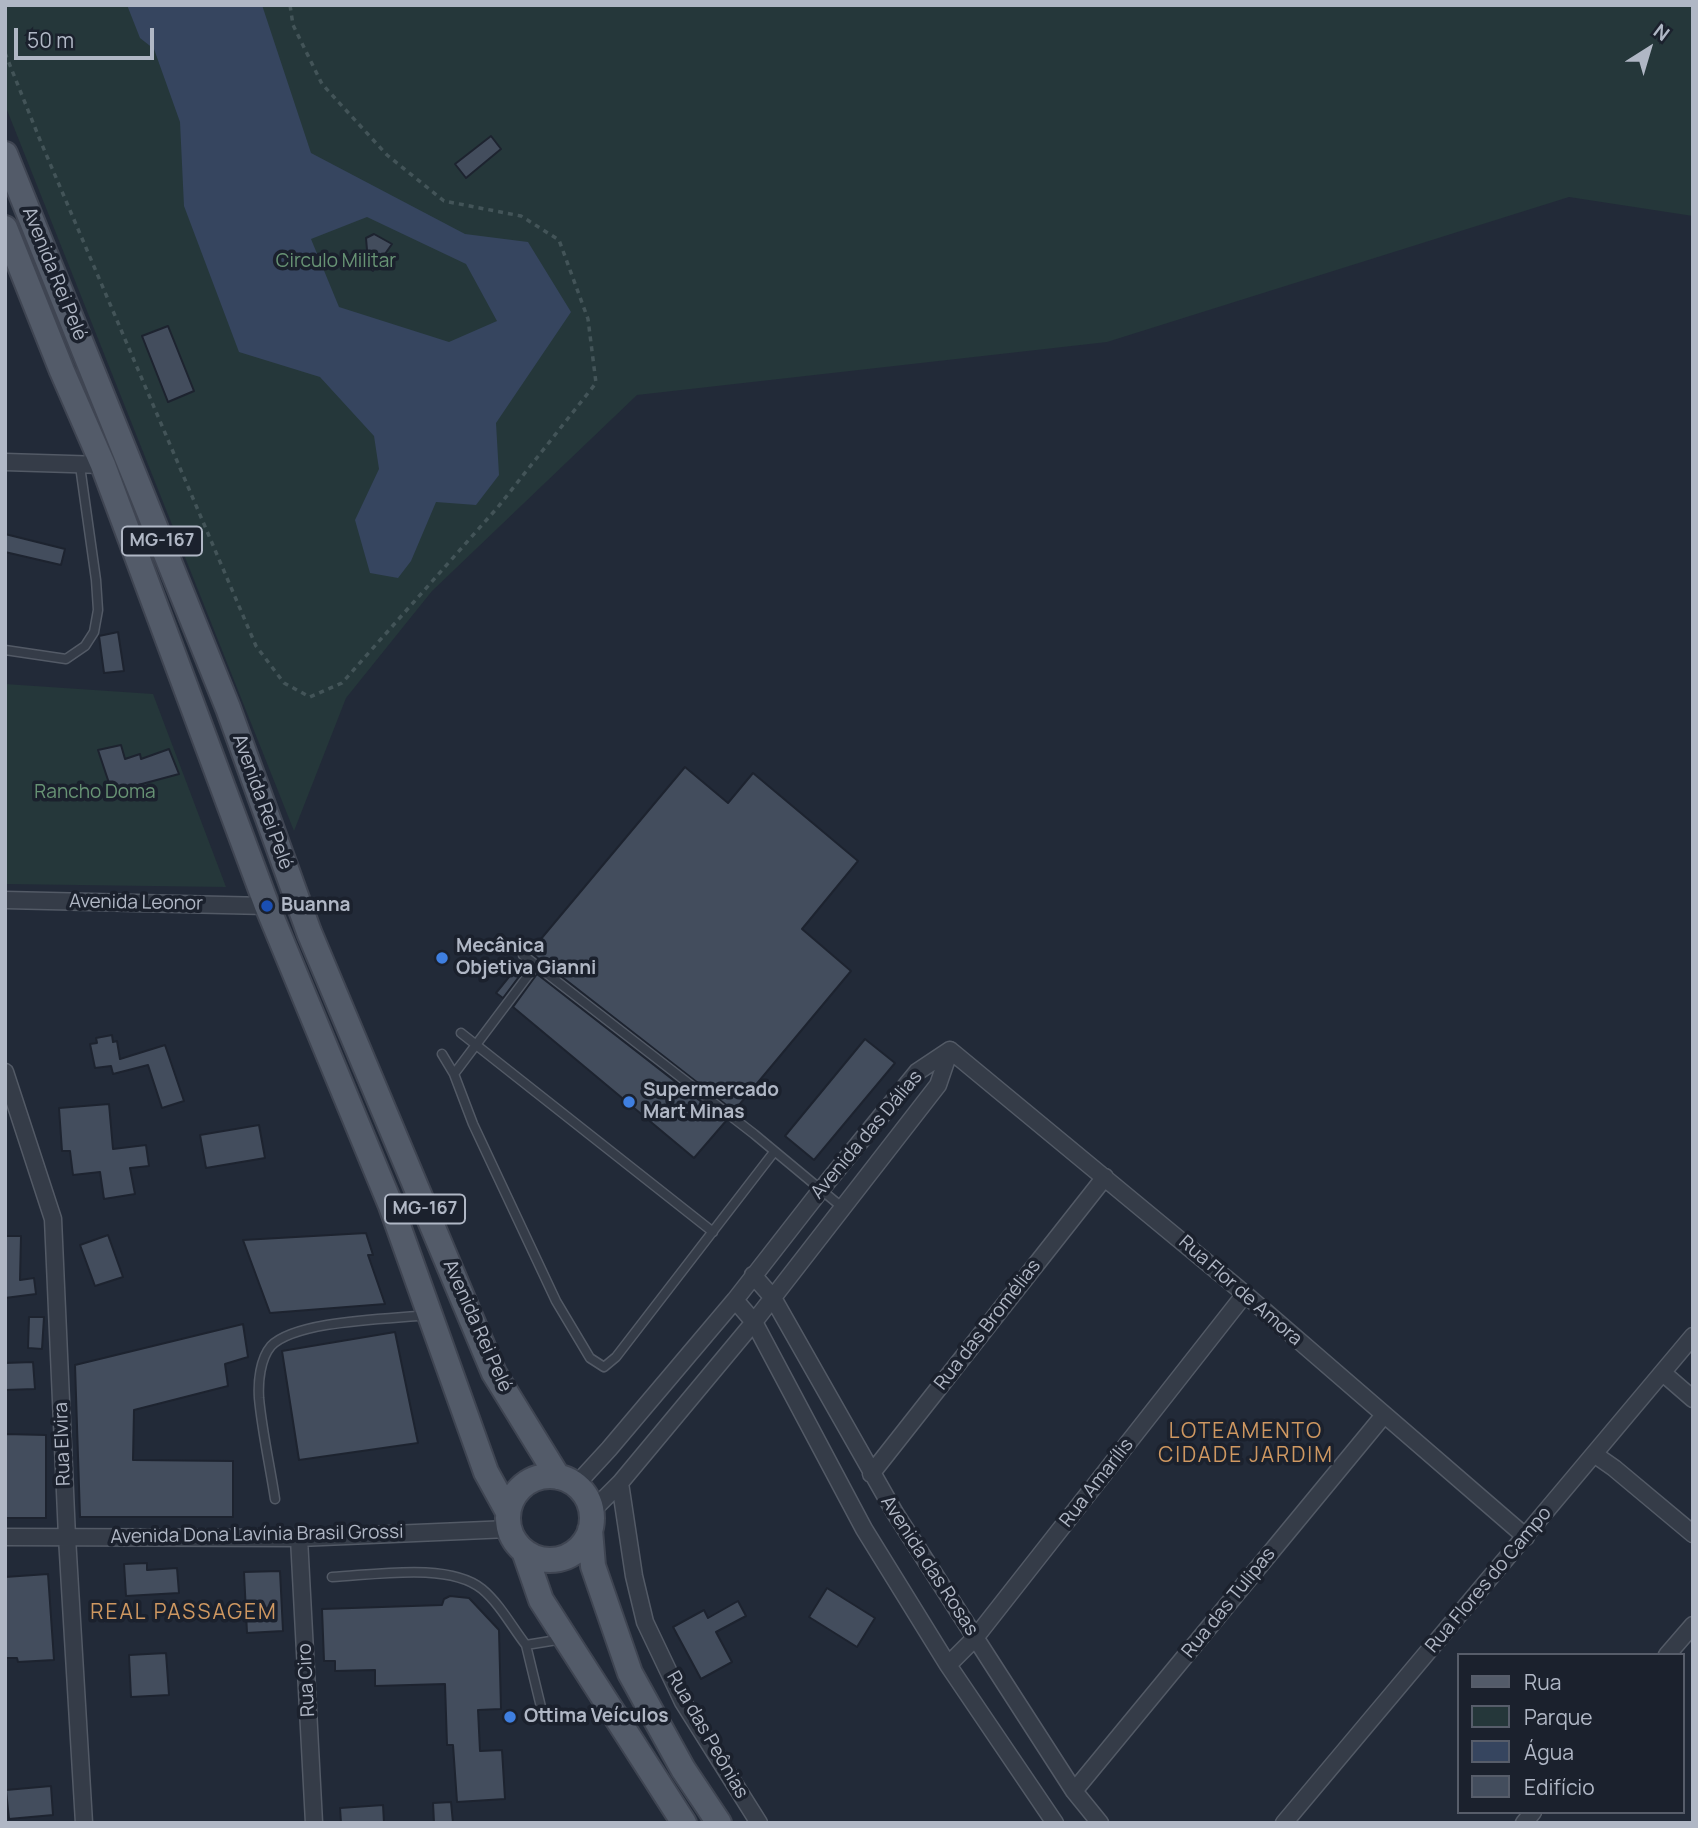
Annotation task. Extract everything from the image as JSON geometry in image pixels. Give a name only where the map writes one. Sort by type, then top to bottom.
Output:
[{"type":"main road","name":"Avenida Rei Pelé","points":[[5,153],[228,708],[325,970],[494,1373],[567,1481]]},
{"type":"main road","name":"Avenida Rei Pelé","points":[[5,228],[62,371],[92,466],[267,906],[391,1206],[486,1472],[509,1521]]},
{"type":"main road","points":[[591,1521],[584,1542],[575,1552],[550,1560],[536,1558],[524,1551],[518,1545],[509,1521],[517,1492],[526,1484],[547,1476],[567,1481],[586,1497],[591,1521],[593,1566],[630,1674],[683,1769],[719,1823]]},
{"type":"main road","points":[[524,1551],[541,1600],[684,1823]]},
{"type":"street","points":[[5,462],[92,466]]},
{"type":"street","name":"Avenida Leonor","points":[[5,900],[267,906]]},
{"type":"street","name":"Avenida das Dálias","points":[[567,1481],[735,1300],[917,1072],[950,1050]]},
{"type":"street","name":"Avenida das Dálias","points":[[591,1521],[754,1322],[938,1085],[950,1050]]},
{"type":"street","name":"Rua Flor de Amora","points":[[950,1050],[1245,1294],[1526,1537]]},
{"type":"street","name":"Rua Elvira","points":[[5,1072],[53,1219],[66,1537],[84,1823]]},
{"type":"street","name":"Rua das Bromélias","points":[[871,1474],[1105,1177]]},
{"type":"street","name":"Avenida das Rosas","points":[[754,1275],[773,1298],[871,1474],[1074,1791],[1100,1823]]},
{"type":"street","name":"Rua Amarílis","points":[[948,1665],[975,1638],[1245,1294]]},
{"type":"street","name":"Avenida das Rosas","points":[[735,1300],[754,1322],[864,1529],[948,1665],[1055,1823]]},
{"type":"street","name":"Rua Flores do Campo","points":[[1284,1823],[1693,1336]]},
{"type":"street","points":[[1663,1373],[1693,1399]]},
{"type":"street","name":"Rua das Tulipas","points":[[1074,1791],[1384,1415]]},
{"type":"street","points":[[1594,1454],[1693,1534]]},
{"type":"street","name":"Rua das Peônias","points":[[620,1483],[634,1576],[645,1622],[683,1702],[759,1823]]},
{"type":"street","name":"Avenida Dona Lavínia Brasil Grossi","points":[[5,1537],[299,1538],[509,1521]]},
{"type":"street","name":"Rua Ciro","points":[[299,1538],[314,1823]]},
{"type":"street","points":[[1669,1653],[1693,1625]]},
{"type":"lane","points":[[5,650],[66,659],[85,646],[94,632],[98,610],[92,466]]},
{"type":"lane","points":[[523,955],[843,1208]]},
{"type":"lane","points":[[454,1074],[536,965]]},
{"type":"lane","points":[[461,1033],[713,1232]]},
{"type":"lane","points":[[442,1054],[454,1074],[473,1124],[556,1301],[578,1340],[598,1365],[604,1367],[616,1357],[774,1152]]},
{"type":"lane","points":[[275,1499],[259,1397],[262,1363],[269,1348],[280,1339],[314,1327],[430,1314]]},
{"type":"lane","points":[[332,1577],[440,1574],[462,1577],[480,1587],[526,1646],[541,1707]]},
{"type":"lane","points":[[526,1646],[566,1639]]},
{"type":"path","points":[[5,53],[256,646],[284,683],[310,697],[342,683],[498,507],[596,383],[588,319],[559,240],[521,216],[444,201],[387,155],[323,84],[293,25],[290,5]]},
{"type":"green space","name":"Circulo Militar","points":[[5,5],[1693,5],[1693,216],[1569,197],[1107,342],[637,395],[432,591],[346,698],[294,831],[5,105]]},
{"type":"green space","name":"Rancho Doma","points":[[5,684],[153,694],[226,887],[5,884]]},
{"type":"water","points":[[127,5],[262,5],[311,153],[465,234],[528,242],[571,312],[496,423],[499,475],[476,505],[436,502],[411,561],[398,578],[370,573],[355,520],[379,469],[374,436],[320,377],[239,352],[184,206],[180,122],[154,49],[140,38]],"holes":[[[367,217],[466,264],[497,321],[449,342],[339,307],[311,239]]]},
{"type":"building","points":[[491,136],[501,149],[466,178],[455,164]]},
{"type":"building","points":[[374,234],[392,244],[373,271],[359,261],[367,250],[366,238]]},
{"type":"building","points":[[168,326],[194,391],[168,402],[142,336]]},
{"type":"building","points":[[5,534],[65,549],[61,565],[5,552]]},
{"type":"building","points":[[118,632],[124,671],[104,673],[99,636]]},
{"type":"building","points":[[121,745],[125,759],[140,754],[141,759],[169,749],[179,774],[112,792],[98,750]]},
{"type":"building","points":[[685,767],[728,803],[753,773],[858,861],[802,929],[851,971],[734,1111],[530,952]]},
{"type":"building","points":[[521,962],[527,966],[503,998],[496,993]]},
{"type":"building","points":[[537,974],[726,1121],[694,1158],[513,1007]]},
{"type":"building","points":[[112,1035],[113,1042],[117,1041],[120,1059],[165,1045],[184,1101],[162,1108],[148,1065],[113,1074],[111,1066],[95,1068],[90,1044],[97,1043],[96,1038]]},
{"type":"building","points":[[865,1039],[895,1063],[814,1160],[785,1136]]},
{"type":"building","points":[[109,1104],[113,1149],[146,1145],[149,1166],[130,1168],[135,1194],[104,1199],[100,1172],[73,1175],[70,1151],[62,1151],[59,1108]]},
{"type":"building","points":[[259,1125],[265,1158],[206,1168],[200,1135]]},
{"type":"building","points":[[366,1233],[373,1255],[368,1255],[385,1304],[270,1313],[243,1240]]},
{"type":"building","points":[[108,1235],[123,1277],[95,1286],[80,1245]]},
{"type":"building","points":[[5,1236],[21,1236],[20,1280],[34,1278],[36,1294],[5,1298]]},
{"type":"building","points":[[29,1317],[44,1317],[42,1349],[28,1348]]},
{"type":"building","points":[[243,1324],[248,1357],[225,1364],[228,1386],[134,1410],[133,1460],[233,1461],[233,1517],[80,1517],[75,1365]]},
{"type":"building","points":[[395,1332],[418,1443],[299,1460],[282,1351]]},
{"type":"building","points":[[33,1362],[35,1389],[5,1390],[5,1363]]},
{"type":"building","points":[[5,1434],[46,1435],[46,1518],[5,1518]]},
{"type":"building","points":[[147,1563],[147,1570],[177,1568],[179,1593],[126,1596],[124,1564]]},
{"type":"building","points":[[280,1571],[283,1631],[247,1633],[244,1572]]},
{"type":"building","points":[[48,1574],[54,1660],[18,1662],[17,1658],[5,1658],[5,1577]]},
{"type":"building","points":[[827,1588],[875,1618],[857,1647],[809,1617]]},
{"type":"building","points":[[450,1596],[469,1598],[499,1630],[501,1709],[478,1710],[480,1751],[502,1750],[505,1799],[457,1802],[453,1745],[447,1745],[445,1684],[375,1686],[375,1670],[335,1671],[335,1661],[324,1661],[322,1609],[442,1605],[444,1599]]},
{"type":"building","points":[[738,1601],[746,1616],[716,1632],[732,1662],[701,1679],[673,1627],[704,1610],[708,1618]]},
{"type":"building","points":[[166,1653],[169,1695],[131,1697],[129,1655]]},
{"type":"building","points":[[51,1786],[53,1815],[9,1819],[6,1790]]},
{"type":"building","points":[[451,1802],[453,1823],[434,1823],[433,1803]]},
{"type":"building","points":[[383,1805],[384,1823],[341,1823],[340,1808]]},
{"type":"place","name":"Buanna","points":[[267,906]]},
{"type":"place","name":"Mecânica Objetiva Gianni","points":[[442,958]]},
{"type":"place","name":"Supermercado Mart Minas","points":[[629,1102]]},
{"type":"place","name":"Ottima Veículos","points":[[510,1717]]},
{"type":"district","name":"LOTEAMENTO CIDADE JARDIM","points":[[1246,1444]]},
{"type":"district","name":"REAL PASSAGEM","points":[[184,1613]]}]
